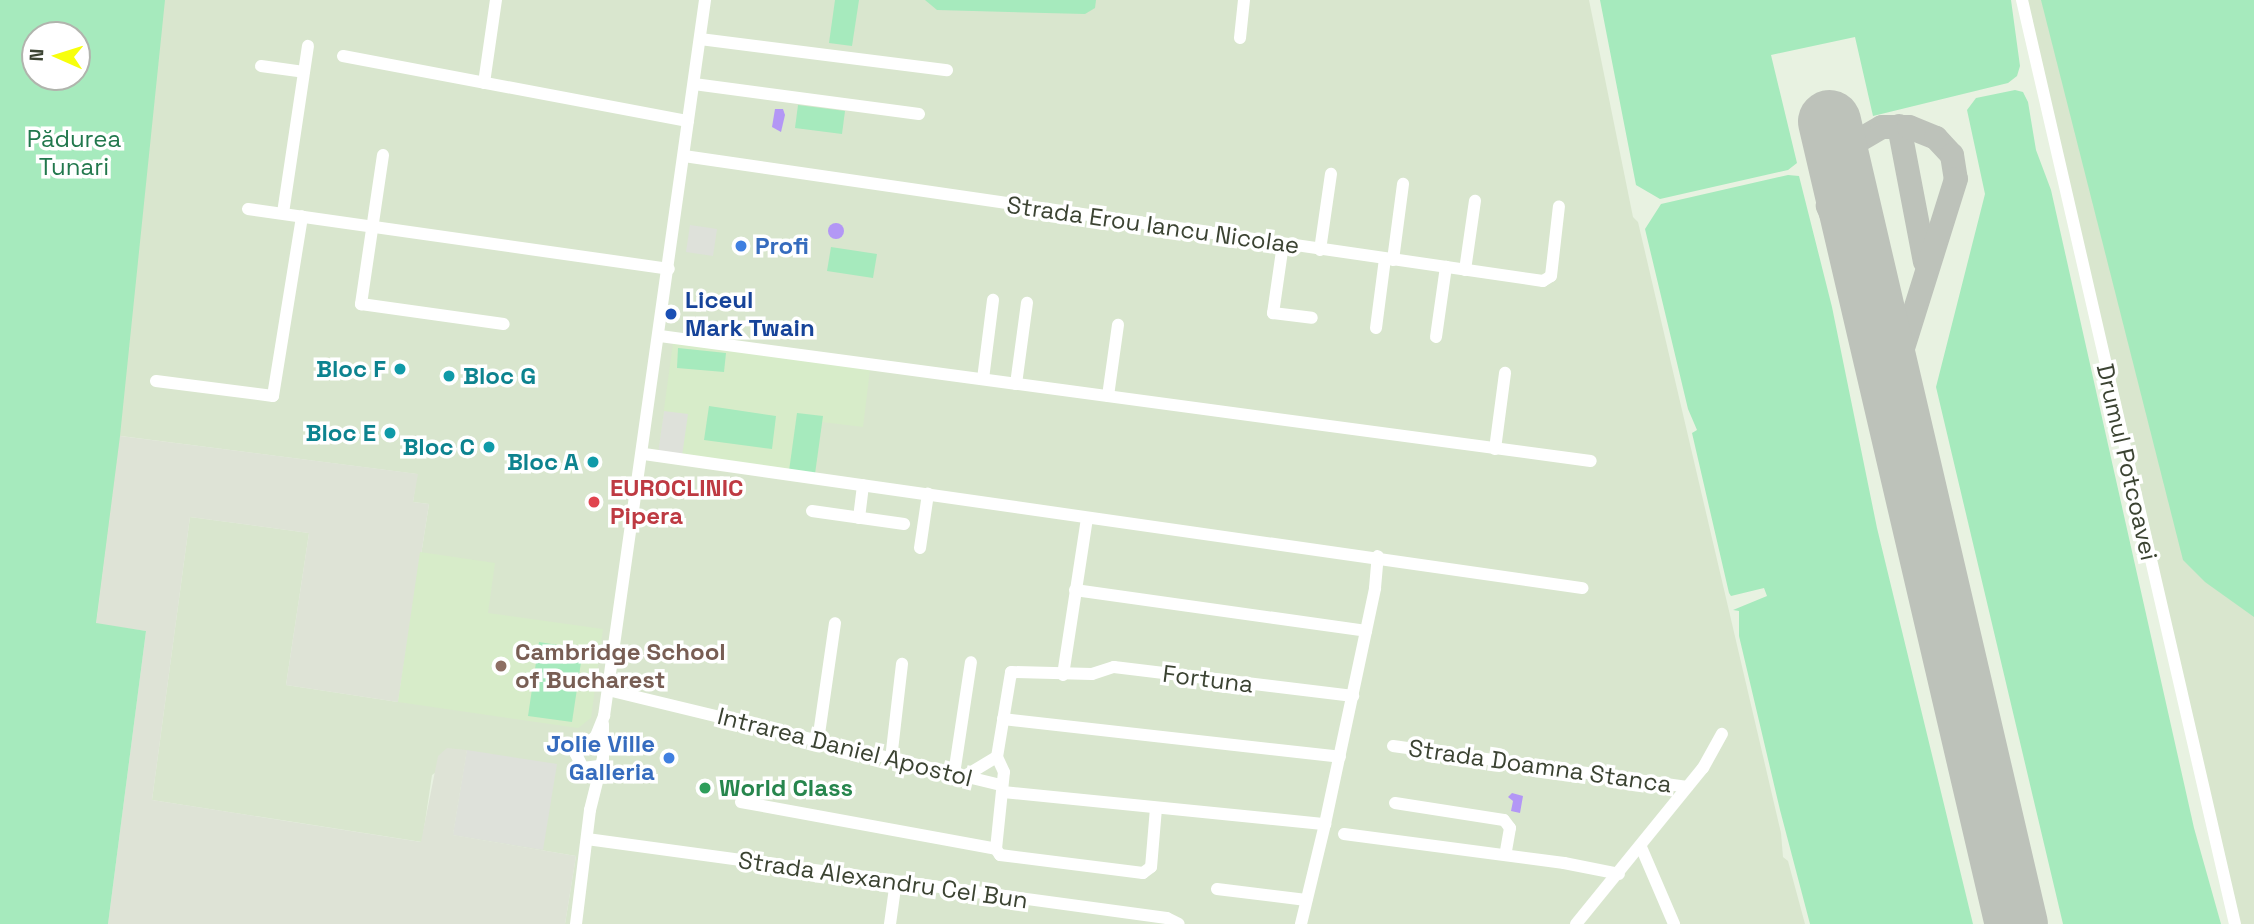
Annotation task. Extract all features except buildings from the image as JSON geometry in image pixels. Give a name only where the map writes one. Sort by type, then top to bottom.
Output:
[{"type":"street","points":[[484,83],[496,0]]},
{"type":"street","points":[[576,924],[596,763],[660,336],[705,0]]},
{"type":"street","points":[[1240,38],[1244,0]]},
{"type":"street","name":"Drumul Potcoavei","points":[[2022,0],[2235,924]]},
{"type":"street","points":[[700,40],[947,70]]},
{"type":"street","points":[[283,213],[309,46]]},
{"type":"street","points":[[343,56],[688,121]]},
{"type":"street","points":[[261,66],[304,72]]},
{"type":"street","points":[[694,84],[919,114]]},
{"type":"street","points":[[383,155],[362,304],[504,324]]},
{"type":"street","name":"Strada Erou Iancu Nicolae","points":[[684,156],[1320,250],[1548,280],[1559,206]]},
{"type":"street","points":[[1320,250],[1331,174]]},
{"type":"street","points":[[1376,328],[1403,184]]},
{"type":"street","points":[[1465,270],[1475,201]]},
{"type":"street","points":[[248,209],[669,269]]},
{"type":"street","points":[[156,381],[273,396],[302,216]]},
{"type":"street","points":[[1283,244],[1273,313],[1312,318]]},
{"type":"street","points":[[1436,337],[1446,267]]},
{"type":"street","points":[[983,380],[993,300]]},
{"type":"street","points":[[1016,384],[1027,303]]},
{"type":"street","points":[[1108,396],[1118,325]]},
{"type":"street","points":[[660,336],[1591,461]]},
{"type":"street","points":[[1495,449],[1505,373]]},
{"type":"street","points":[[643,454],[1582,587]]},
{"type":"street","points":[[859,518],[863,485]]},
{"type":"street","points":[[920,548],[928,494]]},
{"type":"street","points":[[812,511],[904,524]]},
{"type":"street","points":[[1063,676],[1087,519]]},
{"type":"street","points":[[1301,924],[1353,696],[1378,556]]},
{"type":"street","points":[[1075,590],[1366,631]]},
{"type":"street","points":[[818,741],[835,623]]},
{"type":"street","points":[[960,775],[971,662]]},
{"type":"street","points":[[891,759],[902,664]]},
{"type":"street","name":"Fortuna","points":[[1003,719],[1011,671],[1063,676],[1092,674],[1114,667],[1353,696]]},
{"type":"street","name":"Intrarea Daniel Apostol","points":[[608,690],[960,775],[1001,788],[1156,808],[1325,824]]},
{"type":"street","points":[[1156,808],[1151,867],[1143,873],[1000,855],[996,849],[1004,772],[997,757],[1003,719],[1340,757]]},
{"type":"street","points":[[596,763],[580,766],[576,754],[589,743],[603,720]]},
{"type":"street","points":[[1576,924],[1641,848],[1687,787],[1722,734]]},
{"type":"street","points":[[589,743],[596,763]]},
{"type":"street","name":"Strada Doamna Stanca","points":[[1393,746],[1687,787]]},
{"type":"street","points":[[960,775],[997,757]]},
{"type":"street","points":[[741,802],[996,849]]},
{"type":"street","points":[[1395,803],[1504,820],[1510,828],[1505,855]]},
{"type":"street","points":[[1345,834],[1505,855],[1619,874]]},
{"type":"street","name":"Strada Alexandru Cel Bun","points":[[587,839],[896,881],[1179,924]]},
{"type":"street","points":[[1641,848],[1674,924]]},
{"type":"street","points":[[890,924],[896,881]]},
{"type":"street","points":[[1217,889],[1306,901]]},
{"type":"shaded area","points":[[0,0],[1589,0],[1633,217],[1638,222],[1781,833],[1783,857],[1788,861],[1805,924],[565,924],[576,856],[453,835],[467,750],[432,775],[422,842],[152,800],[190,517],[309,533],[286,685],[398,702],[429,504],[413,502],[417,474],[121,436],[96,624]]},
{"type":"shaded area","points":[[2018,0],[2254,0],[2254,924],[2230,924]]},
{"type":"shaded area","points":[[775,109],[783,109],[785,115],[781,132],[772,127]]},
{"type":"shaded area","points":[[836,223],[842,225],[842,237],[836,239],[830,237],[828,231],[830,225]]},
{"type":"shaded area","points":[[690,225],[717,229],[713,256],[686,252]]},
{"type":"shaded area","points":[[673,343],[870,370],[863,427],[822,422],[815,474],[658,453]]},
{"type":"shaded area","points":[[664,411],[688,414],[682,456],[658,453]]},
{"type":"shaded area","points":[[120,436],[418,474],[413,502],[429,504],[398,702],[286,685],[309,533],[190,517],[152,800],[421,842],[438,756],[447,748],[467,750],[453,835],[576,856],[565,924],[108,924],[146,631],[96,624]]},
{"type":"shaded area","name":"Cambridge School of Bucharest","points":[[420,552],[495,563],[488,613],[603,629],[591,718],[578,728],[398,702]]},
{"type":"shaded area","points":[[467,750],[557,764],[543,850],[453,835]]},
{"type":"shaded area","points":[[1512,793],[1523,796],[1520,813],[1511,811],[1513,801],[1508,797]]},
{"type":"green space","name":"Pădurea Tunari","points":[[0,0],[165,0],[120,436],[96,623],[146,631],[108,924],[0,924]]},
{"type":"green space","points":[[835,0],[859,0],[852,46],[829,43]]},
{"type":"green space","points":[[925,0],[1096,0],[1095,8],[1085,14],[937,10]]},
{"type":"green space","points":[[1600,0],[2011,0],[2020,66],[2017,76],[2008,83],[1873,116],[1855,37],[1771,55],[1797,163],[1788,170],[1660,199],[1636,185]]},
{"type":"green space","points":[[2041,0],[2254,0],[2254,617],[2205,582],[2183,560]]},
{"type":"green space","points":[[2015,90],[2023,92],[2028,102],[2036,150],[2051,190],[2194,828],[2221,924],[2063,924],[1936,387],[1985,194],[1967,110],[1976,98]]},
{"type":"green space","points":[[798,105],[845,111],[842,134],[795,128]]},
{"type":"green space","points":[[1788,175],[1799,176],[1832,307],[1877,528],[1973,924],[1810,924],[1780,810],[1739,636],[1739,611],[1733,610],[1767,596],[1764,588],[1731,596],[1729,593],[1692,433],[1697,430],[1688,409],[1645,229],[1661,204]]},
{"type":"green space","points":[[831,247],[877,254],[873,278],[827,271]]},
{"type":"green space","points":[[678,348],[726,353],[724,372],[677,368]]},
{"type":"green space","points":[[709,406],[776,416],[772,449],[704,440]]},
{"type":"green space","points":[[797,413],[823,416],[815,474],[789,471]]},
{"type":"green space","points":[[539,642],[583,649],[572,722],[528,716]]},
{"type":"taxiway","points":[[1899,126],[1925,262]]},
{"type":"taxiway","points":[[1861,256],[1841,237],[1828,206],[1832,170],[1844,149],[1882,127],[1909,127],[1936,138],[1952,155],[1956,179],[1901,355],[1896,409]]},
{"type":"runway","points":[[1829,121],[2016,924]]},
{"type":"place","name":"Profi","points":[[741,246]]},
{"type":"place","name":"Liceul Mark Twain","points":[[671,314]]},
{"type":"place","name":"Bloc F","points":[[400,369]]},
{"type":"place","name":"Bloc G","points":[[449,376]]},
{"type":"place","name":"Bloc E","points":[[390,433]]},
{"type":"place","name":"Bloc C","points":[[489,447]]},
{"type":"place","name":"Bloc A","points":[[593,462]]},
{"type":"place","name":"EUROCLINIC Pipera","points":[[594,502]]},
{"type":"place","name":"Cambridge School of Bucharest","points":[[501,666]]},
{"type":"place","name":"Jolie Ville Galleria","points":[[669,758]]},
{"type":"place","name":"World Class","points":[[705,788]]}]
